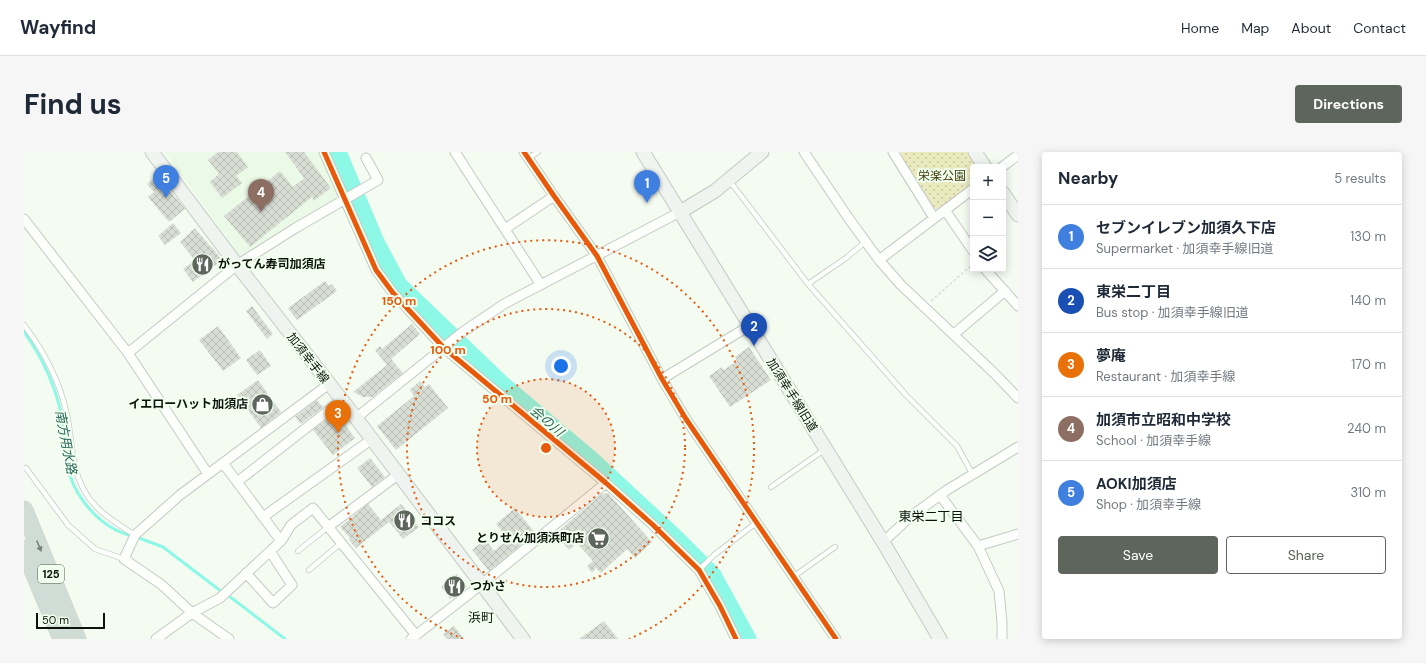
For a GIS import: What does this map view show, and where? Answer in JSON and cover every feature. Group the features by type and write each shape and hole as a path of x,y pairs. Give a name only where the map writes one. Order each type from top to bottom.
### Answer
{"highway":[{"name":"125","path":"24,510 77,639"},
{"name":"125","path":"24,549 62,639"}],"street":[{"name":"加須幸手線","path":"152,152 237,265 372,438 523,639"},
{"path":"324,152 376,270 393,293 446,346 606,483 699,570 720,606 736,639"},
{"path":"455,152 541,285"},
{"name":"加須幸手線旧道","path":"643,152 883,542 940,639"},
{"path":"356,418 464,331 504,304 680,212 715,191 762,152"},
{"path":"804,152 865,242 879,260 901,285 954,334 1018,398"},
{"path":"894,152 934,218"},
{"path":"975,152 983,164"},
{"path":"527,155 597,256 662,379 686,419 836,639"},
{"path":"1006,164 1018,155"},
{"path":"128,353 237,265 294,229 378,180 366,158"},
{"path":"879,260 970,191"},
{"path":"505,229 554,196"},
{"path":"1006,197 1018,215"},
{"path":"945,210 970,247"},
{"path":"24,219 128,353 208,474"},
{"path":"988,272 1018,306"},
{"path":"954,334 1005,291"},
{"path":"662,379 749,326"},
{"path":"228,639 192,613 162,585 124,559 135,535 180,495 329,384"},
{"path":"237,482 342,400"},
{"path":"263,517 372,438"},
{"path":"883,542 910,517 940,495 1018,447"},
{"path":"223,463 281,540"},
{"path":"328,527 399,474"},
{"path":"156,639 192,613 220,598 281,540 290,524 313,508 342,543 413,637 482,584 606,483"},
{"path":"940,495 978,546 998,591 1002,622 1002,639"},
{"path":"978,546 1018,534"},
{"path":"246,573 273,603 292,585 270,551"}],"lane":[{"path":"527,155 538,152"},
{"path":"729,180 808,284 905,394 957,446 974,475"},
{"path":"808,284 846,258 865,242"},
{"path":"24,324 38,343 49,364 58,387 67,414 79,484 92,503 109,519 135,535"},
{"path":"771,487 826,449"},
{"path":"26,468 68,526 95,549 124,559"},
{"path":"699,570 714,555 756,523"},
{"path":"298,551 328,527"},
{"path":"309,570 342,543"},
{"path":"793,577 834,547"}],"path":[{"path":"925,306 970,267"}],"shaded area":[{"path":"165,152 319,152 339,197 290,226 242,259"}],"green space":[{"name":"栄楽公園","path":"901,152 967,152 975,164 970,164 970,185 938,209 933,208 901,155"}],"building":[{"path":"218,152 237,152 248,167 236,176 242,183 222,198 210,182 219,174 208,160"},
{"path":"285,152 304,152 331,188 314,201 312,197 250,247 224,216 280,171 293,187 304,178"},
{"path":"157,175 185,209 169,222 148,197 154,192 147,184"},
{"path":"173,223 181,233 165,245 158,236"},
{"path":"195,228 222,260 193,282 183,269 195,260 180,242"},
{"path":"325,281 329,286 332,284 337,291 297,320 288,308"},
{"path":"252,306 273,334 267,339 246,311"},
{"path":"412,324 420,334 391,359 403,373 372,397 363,397 353,392 387,365 375,350 380,346 382,349"},
{"path":"218,326 241,358 223,371 199,340"},
{"path":"749,347 771,380 730,407 709,376 722,367 724,370 737,361 735,357"},
{"path":"260,350 271,366 257,375 246,360"},
{"path":"258,380 281,412 261,428 237,395"},
{"path":"420,381 425,387 429,384 448,408 396,450 377,426 414,396 410,390"},
{"path":"317,400 323,407 301,424 295,417"},
{"path":"337,414 355,438 333,455 313,430 330,417 332,419"},
{"path":"370,458 385,477 372,487 357,468"},
{"path":"608,493 652,542 635,558 627,549 601,573 596,568 592,573 587,566 593,561 577,543 569,550 555,534 602,494"},
{"path":"368,504 381,520 401,504 419,527 403,539 389,522 356,548 349,540 350,538 340,527"},
{"path":"515,508 535,533 489,571 472,550 485,539 494,551 508,539 496,524"},
{"path":"457,574 467,587 450,599 441,587"},
{"path":"604,621 618,639 579,639"},
{"path":"454,626 464,639 447,639 443,634"}],"waterway":[{"name":"会の川","path":"338,152 376,242 399,285 501,383 591,459 675,537 713,575 748,639"},
{"name":"南方用水路","path":"24,332 48,373 56,395 64,430 68,467 74,485 84,502 98,518 114,529 128,535"},
{"name":"南方用水路","path":"139,538 163,547 222,592"},
{"name":"南方用水路","path":"229,596 285,639"}],"cycle path":[{"path":"324,152 376,270 393,293 444,348 606,483 653,525 699,570 720,606 736,639"},
{"path":"524,152 597,256 662,379 686,419 836,639"}],"place":[{"name":"AOKI加須店","path":"166,198"},
{"name":"セブンイレブン加須久下店","path":"647,203"},
{"name":"加須市立昭和中学校","path":"261,212"},
{"name":"がってん寿司加須店","path":"203,264"},
{"name":"東栄二丁目","path":"754,346"},
{"name":"イエローハット加須店","path":"263,404"},
{"name":"夢庵","path":"338,433"},
{"name":"ココス","path":"404,521"},
{"name":"とりせん加須浜町店","path":"599,538"},
{"name":"つかさ","path":"455,586"}],"district":[{"name":"東栄二丁目","path":"931,516"},
{"name":"浜町","path":"481,617"}]}
